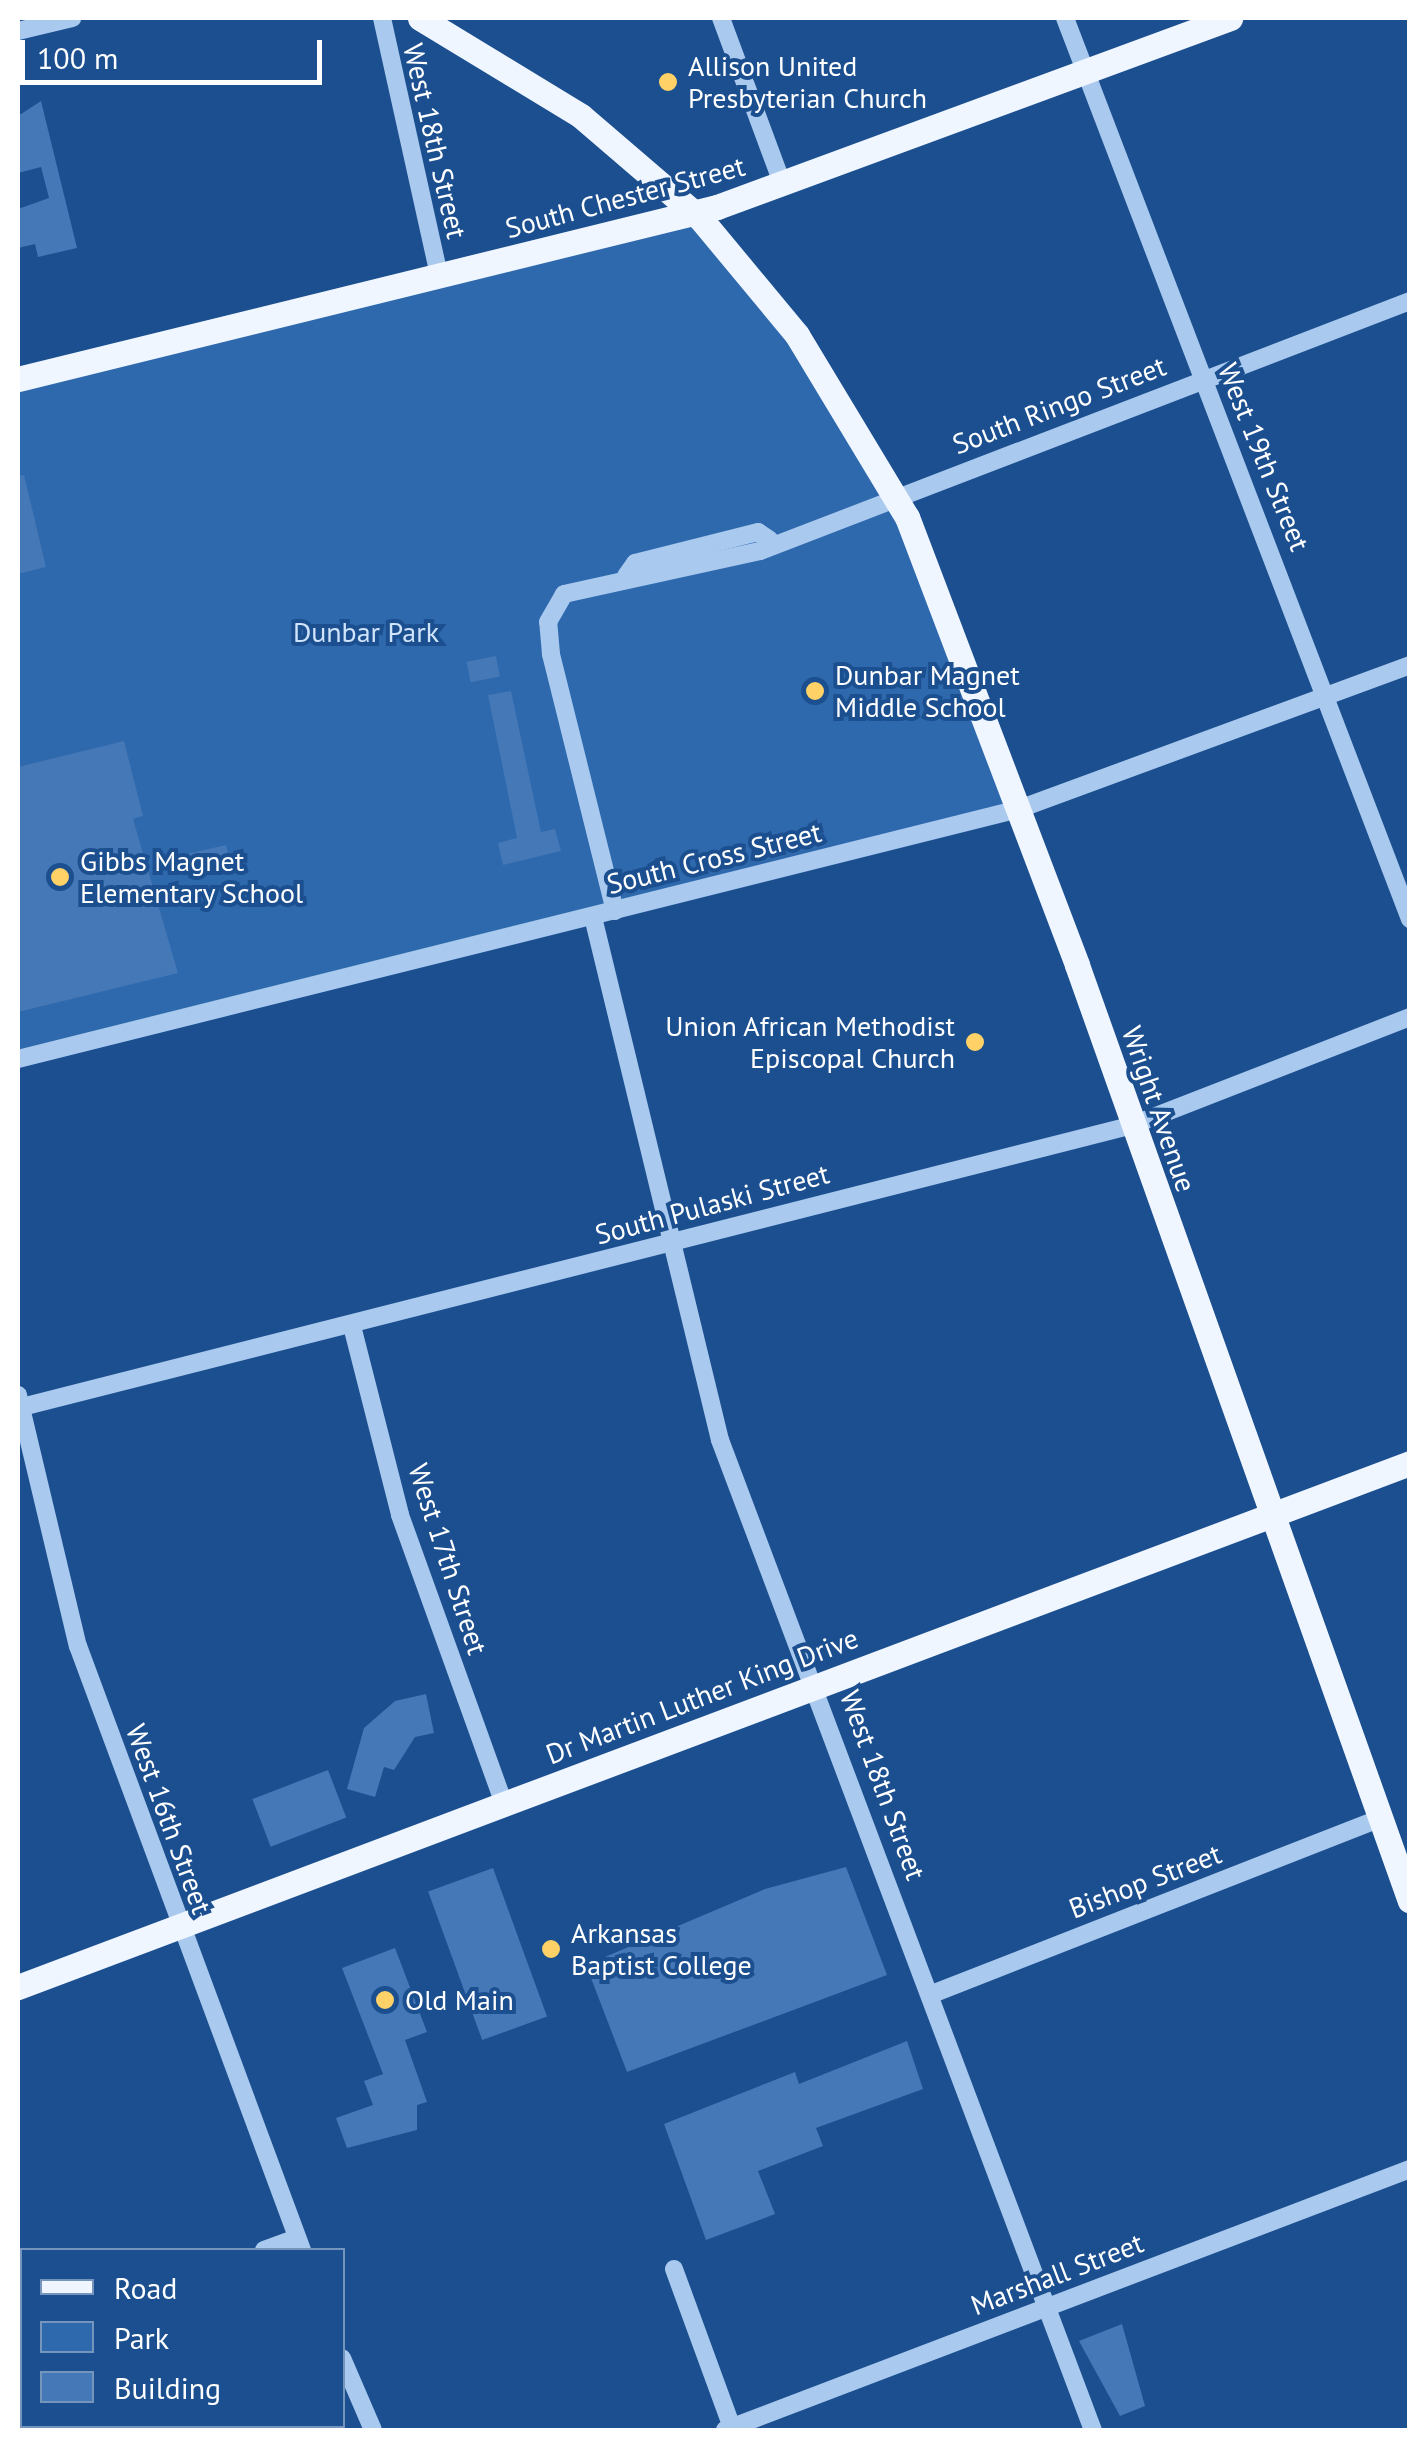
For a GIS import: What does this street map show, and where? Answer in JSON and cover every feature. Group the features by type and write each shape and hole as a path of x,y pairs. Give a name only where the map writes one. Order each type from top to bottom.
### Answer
{"main road":[{"name":"Wright Avenue","path":"420,18 580,116 693,213 810,355 898,502 1019,809 1410,1901"},
{"name":"South Chester Street","path":"18,379 693,213 782,186 1230,18"},
{"name":"Dr Martin Luther King Drive","path":"18,1988 816,1683 1271,1518 1410,1463"}],"street":[{"path":"18,31 72,18"},
{"name":"West 18th Street","path":"382,18 439,276"},
{"path":"721,18 782,186"},
{"name":"West 19th Street","path":"1065,18 1328,696 1410,919"},
{"name":"South Ringo Street","path":"615,911 548,622 564,594 626,576 657,577 760,551 770,540 898,502 1204,378 1410,301"},
{"name":"South Cross Street","path":"18,1058 1019,809 1410,665"},
{"name":"West 18th Street","path":"593,916 720,1440 816,1683 1092,2430"},
{"name":"South Pulaski Street","path":"18,1404 352,1326 1133,1124 1410,1017"},
{"name":"West 17th Street","path":"352,1326 400,1516 504,1804"},
{"name":"West 16th Street","path":"18,1404 78,1646 179,1927 300,2244"},
{"name":"Bishop Street","path":"932,1994 1378,1820"},
{"name":"Marshall Street","path":"730,2430 1410,2169"},
{"path":"674,2269 730,2430"},
{"path":"345,2365 373,2430"}],"green space":[{"name":"Dunbar Park","path":"693,213 811,355 899,502 1019,809 18,1060 18,378"}],"building":[{"path":"41,101 77,248 38,257 35,244 18,248 18,209 49,198 41,167 18,173 18,116"},
{"path":"24,475 46,567 18,574 18,476"},
{"path":"496,656 500,677 471,682 467,662"},
{"path":"511,691 541,832 555,829 561,851 503,865 498,843 517,838 488,695"},
{"path":"124,741 143,816 133,819 178,973 18,1012 18,767"},
{"path":"226,845 231,867 194,876 189,854"},
{"path":"426,1694 434,1733 415,1737 394,1770 384,1767 375,1797 347,1789 364,1728 395,1701"},
{"path":"328,1770 346,1818 271,1847 252,1799"},
{"path":"846,1867 887,1975 627,2072 586,1965 765,1889"},
{"path":"493,1868 547,2016 482,2040 428,1892"},
{"path":"395,1948 427,2032 405,2040 427,2102 417,2105 417,2130 347,2148 336,2118 373,2105 364,2081 383,2074 342,1968"},
{"path":"907,2041 923,2089 816,2128 823,2146 758,2171 775,2214 706,2240 664,2124 795,2072 799,2084"},
{"path":"1122,2324 1145,2406 1120,2416 1079,2341"}],"place":[{"name":"Allison United Presbyterian Church","path":"668,82"},
{"name":"Dunbar Magnet Middle School","path":"815,691"},
{"name":"Gibbs Magnet Elementary School","path":"60,877"},
{"name":"Union African Methodist Episcopal Church","path":"975,1042"},
{"name":"Arkansas Baptist College","path":"551,1949"},
{"name":"Old Main","path":"385,2000"}]}
